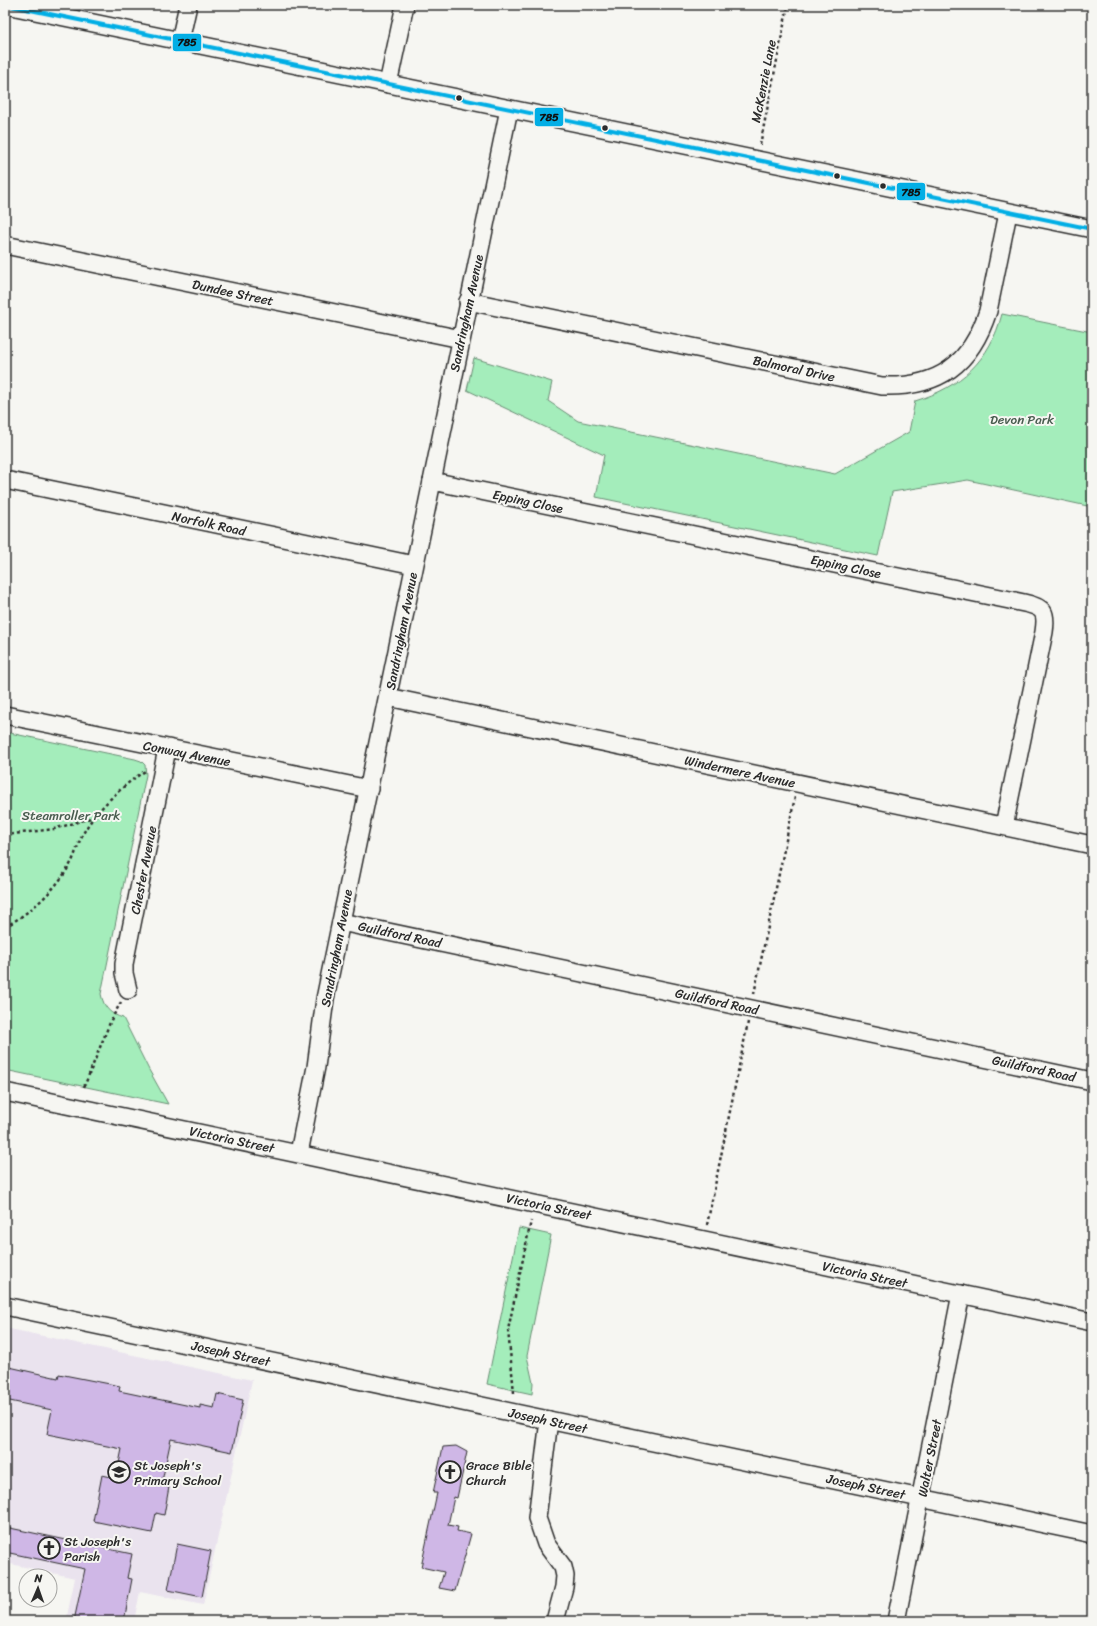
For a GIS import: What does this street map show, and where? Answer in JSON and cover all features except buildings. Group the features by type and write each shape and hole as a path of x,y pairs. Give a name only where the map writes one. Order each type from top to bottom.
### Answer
{"street":[{"path":"6,5 1008,213 1092,229"},
{"path":"180,41 188,5"},
{"path":"388,84 405,5"},
{"name":"Sandringham Avenue","path":"299,1153 316,1067 326,999 341,922 508,109"},
{"name":"Balmoral Drive","path":"468,301 882,386 909,386 934,378 945,372 965,356 974,344 988,311 1008,213"},
{"name":"Dundee Street","path":"5,245 460,339"},
{"name":"Norfolk Road","path":"5,480 414,565"},
{"name":"Epping Close","path":"432,481 1029,604 1041,608 1045,614 1044,632 1004,826"},
{"name":"Windermere Avenue","path":"388,697 1092,845"},
{"name":"Conway Avenue","path":"5,715 166,757 369,789"},
{"name":"Chester Avenue","path":"128,990 124,973 124,964 166,757"},
{"name":"Guildford Road","path":"341,922 1092,1081"},
{"name":"Victoria Street","path":"5,1092 1092,1322"},
{"name":"Walter Street","path":"896,1621 962,1294"},
{"name":"Joseph Street","path":"5,1306 1092,1534"},
{"path":"549,1420 536,1518 546,1544 563,1567 565,1576 564,1587 555,1621"}],"path":[{"name":"McKenzie Lane","path":"757,161 788,5"},
{"path":"5,927 24,916 57,883 70,864 84,832 94,817 137,776 156,765 166,757"},
{"path":"753,1001 798,783"},
{"path":"5,835 54,829 94,817"},
{"path":"84,1087 111,1020 128,990"},
{"path":"707,1225 749,1016"},
{"path":"514,1393 508,1330 531,1221"}],"shaded area":[{"name":"St Joseph's Primary School","path":"5,1328 252,1380 203,1605 140,1592 134,1621 66,1621 75,1578 58,1574 58,1568 29,1568 11,1564 5,1589"}],"green space":[{"name":"Devon Park","path":"1002,314 1092,332 1092,507 968,480 892,492 878,556 596,497 604,455 467,390 474,358 552,382 548,401 578,421 835,474 909,432 915,401 946,388 971,370 990,345"},
{"name":"Steamroller Park","path":"5,732 135,759 141,761 145,765 146,775 101,994 108,1010 114,1015 123,1018 168,1104 5,1070"},
{"path":"519,1228 551,1235 527,1356 533,1383 532,1394 487,1384"}],"transit line":[{"name":"785","path":"6,5 1092,229"}],"place":[{"name":"St Joseph's Primary School","path":"119,1472"},
{"name":"Grace Bible Church","path":"450,1472"},
{"name":"St Joseph's Parish","path":"49,1548"}]}
